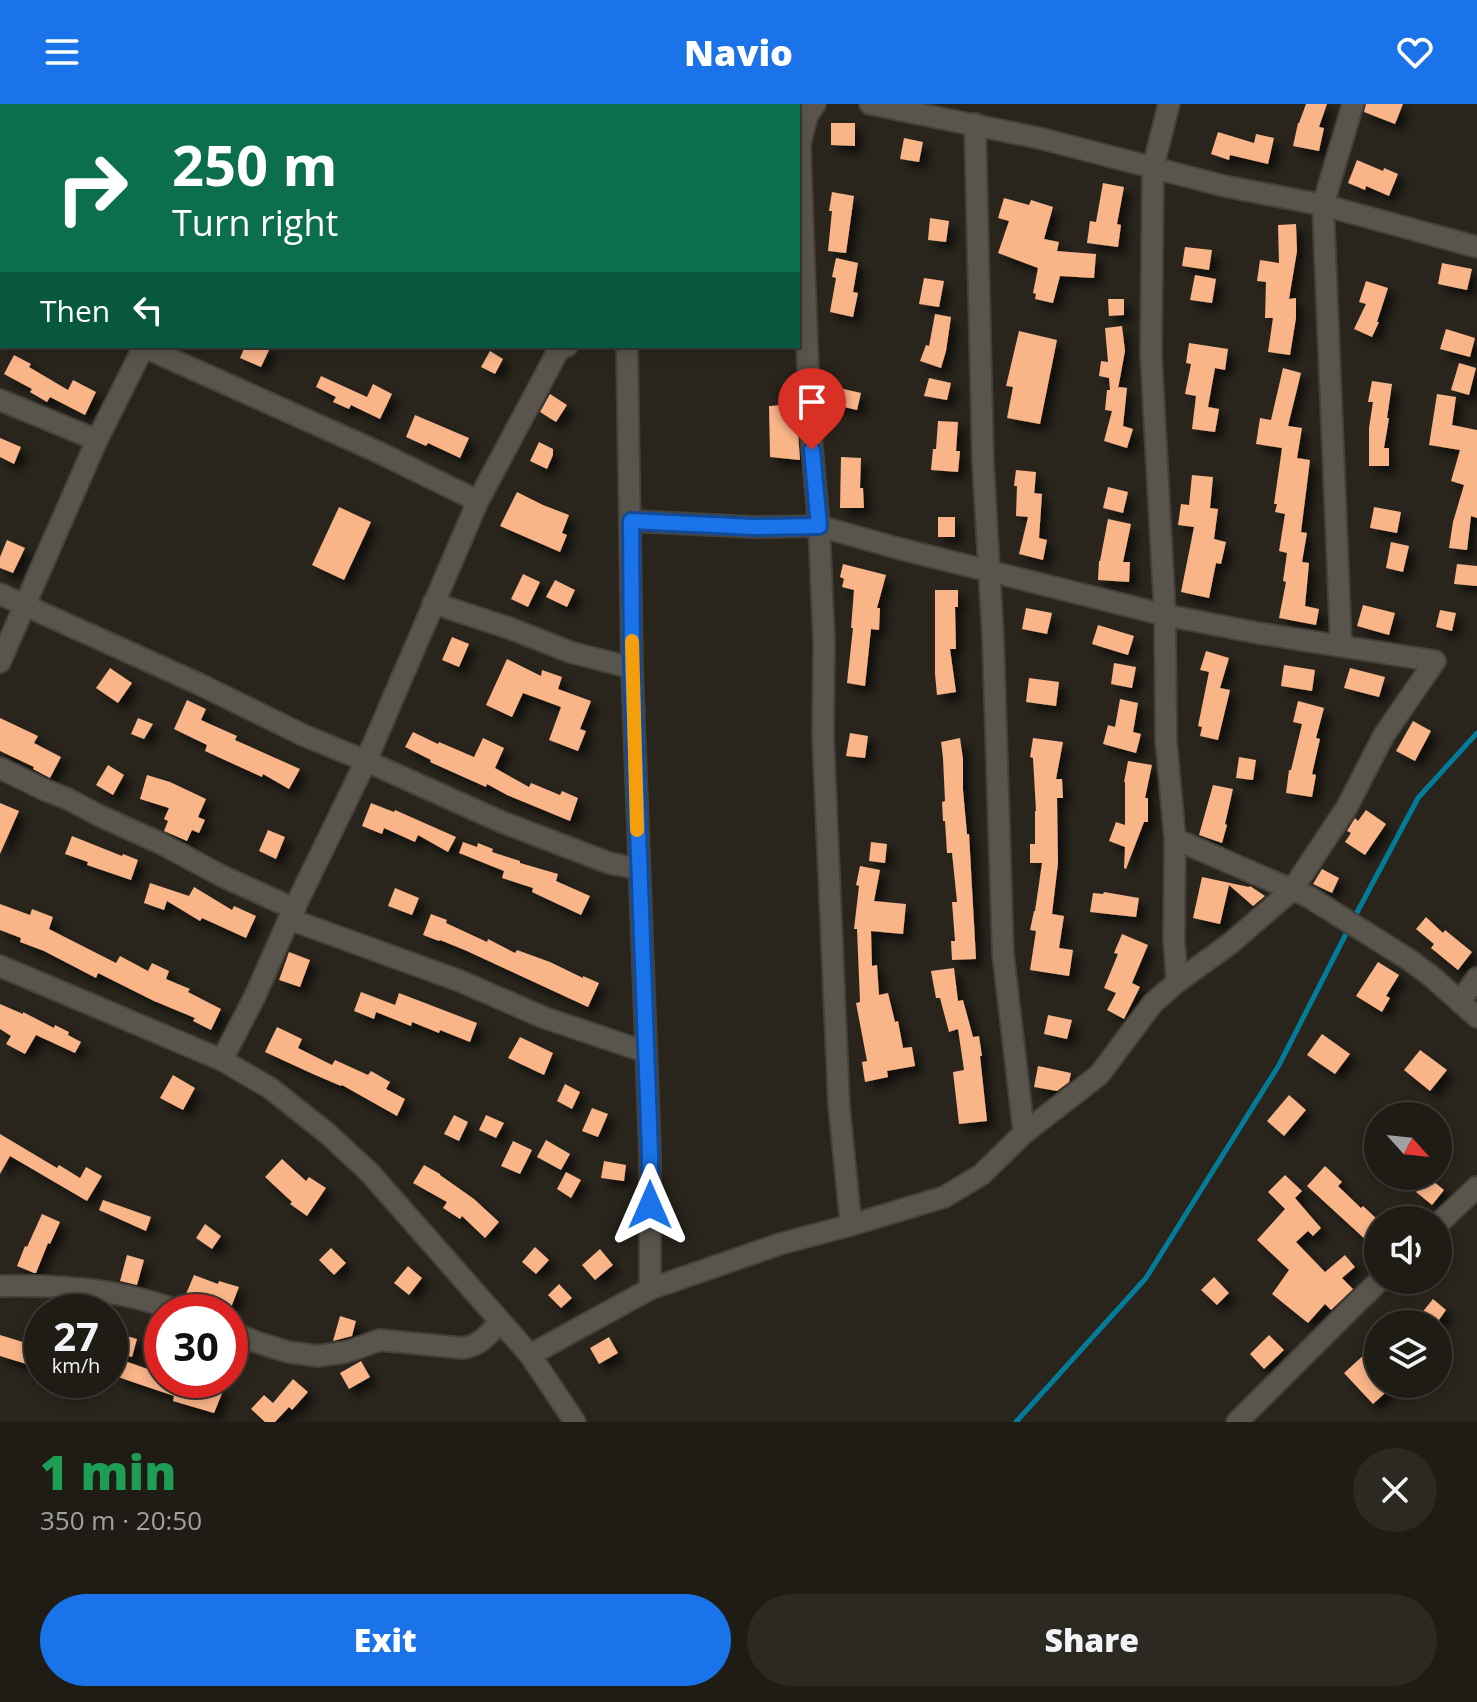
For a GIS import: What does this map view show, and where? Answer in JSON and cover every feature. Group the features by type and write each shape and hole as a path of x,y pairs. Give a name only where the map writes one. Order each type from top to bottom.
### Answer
{"street":[{"path":"815,104 807,116 800,144 810,425 819,526 824,642 823,736 839,1106 851,1225"},
{"path":"870,104 1039,138 1224,186 1323,205 1477,247"},
{"path":"1169,104 1153,167 1151,354 1165,615 1166,740 1175,839 1174,940 1177,982"},
{"path":"1341,645 1323,205 1353,104"},
{"path":"975,124 983,463 993,638 1003,954 1024,1133"},
{"path":"0,662 97,440 143,348"},
{"path":"146,348 378,452 478,501"},
{"path":"222,1060 366,761 478,501 559,348"},
{"path":"627,348 632,668 650,1153 650,1289"},
{"path":"0,400 97,440"},
{"path":"530,1355 650,1289 780,1244 944,1197 981,1175 1024,1133 1099,1075 1153,1003 1231,943 1292,890 1347,807 1384,735 1435,661 1165,615 819,526 754,527 631,521"},
{"path":"0,594 303,735 502,822 609,863 639,869"},
{"path":"433,603 570,652 632,668"},
{"path":"0,768 160,843 292,914 545,1018 646,1052"},
{"path":"1175,839 1309,897 1408,959 1477,1017"},
{"path":"0,966 222,1060 270,1088 360,1163 530,1355 575,1422"},
{"path":"1460,1002 1477,978"},
{"path":"1452,1211 1477,1187"},
{"path":"0,1286 66,1287 144,1300"},
{"path":"1237,1422 1366,1294"},
{"path":"248,1339 288,1352 318,1356 346,1352 380,1340 472,1347 500,1322"}],"building":[{"path":"1306,104 1327,104 1319,127 1324,128 1319,151 1293,146"},
{"path":"1366,104 1403,104 1395,124 1364,112"},
{"path":"831,123 855,123 855,146 831,145"},
{"path":"1218,132 1254,143 1256,134 1274,138 1268,164 1230,155 1229,160 1211,154"},
{"path":"904,138 923,142 919,162 900,159"},
{"path":"1357,160 1398,174 1389,196 1366,186 1365,190 1348,183"},
{"path":"1103,183 1124,187 1117,224 1121,225 1118,247 1087,243 1090,221 1096,222"},
{"path":"832,192 854,196 846,253 828,251"},
{"path":"1004,198 1029,205 1031,200 1053,207 1044,239 1059,242 1057,251 1096,254 1094,278 1060,276 1053,303 1035,299 1036,294 1033,293 1038,268 998,253 1009,221 998,218"},
{"path":"930,218 949,221 946,242 928,240"},
{"path":"1296,224 1297,251 1289,299 1296,298 1296,318 1290,355 1268,352 1273,318 1265,318 1266,282 1257,281 1260,260 1279,263 1278,225"},
{"path":"1185,247 1212,250 1209,270 1182,266"},
{"path":"836,258 858,263 853,292 858,293 853,317 830,312"},
{"path":"1442,263 1472,269 1467,290 1438,284"},
{"path":"1195,275 1216,279 1212,303 1190,300"},
{"path":"924,278 944,281 939,307 919,304"},
{"path":"1366,281 1388,288 1372,337 1354,329 1366,304 1359,302"},
{"path":"1108,299 1124,299 1124,315 1109,316"},
{"path":"935,314 951,317 941,368 920,361 926,345 929,346"},
{"path":"1122,326 1125,351 1118,389 1127,388 1123,426 1133,429 1127,448 1104,441 1112,411 1105,410 1107,390 1110,390 1109,378 1099,376 1101,361 1108,362 1105,328"},
{"path":"1446,329 1475,338 1470,357 1440,349"},
{"path":"1019,331 1057,340 1040,424 1007,418 1013,387 1006,386"},
{"path":"1189,343 1228,349 1225,370 1215,368 1208,407 1219,409 1215,432 1192,429 1196,396 1185,394 1191,364 1186,363"},
{"path":"244,348 270,348 261,367 240,358"},
{"path":"490,351 503,359 495,374 481,367"},
{"path":"14,355 68,390 73,380 96,392 85,415 50,397 47,402 30,392 32,389 4,374"},
{"path":"1459,363 1476,368 1469,395 1451,390"},
{"path":"1283,368 1301,373 1288,426 1302,428 1297,458 1310,460 1301,532 1307,533 1302,562 1309,563 1305,606 1319,609 1316,625 1279,618 1286,582 1283,581 1287,553 1279,551 1285,514 1275,512 1277,504 1274,504 1282,448 1256,444 1260,418 1271,420"},
{"path":"321,376 367,397 373,384 392,394 380,419 351,405 349,409 333,402 336,397 316,387"},
{"path":"929,378 951,383 947,400 924,396"},
{"path":"1372,381 1392,384 1384,448 1389,448 1389,466 1369,466 1373,402 1368,402"},
{"path":"835,387 861,393 857,410 831,404"},
{"path":"550,394 567,405 556,422 540,412"},
{"path":"1437,394 1456,397 1452,425 1477,430 1477,518 1471,516 1467,550 1449,548 1464,485 1451,481 1460,450 1429,445"},
{"path":"796,404 800,460 770,457 769,406"},
{"path":"415,415 469,438 460,458 406,437"},
{"path":"938,421 958,422 958,472 931,470"},
{"path":"0,438 21,447 14,464 0,457"},
{"path":"539,442 553,449 547,469 530,461"},
{"path":"841,457 861,458 860,488 863,488 864,508 840,508"},
{"path":"1016,470 1036,472 1034,493 1042,494 1039,538 1047,540 1043,560 1019,554 1028,517 1016,516"},
{"path":"1192,475 1213,477 1210,508 1218,509 1214,539 1226,542 1221,564 1216,563 1209,598 1181,592 1194,527 1178,525 1181,504 1189,505"},
{"path":"1108,487 1128,492 1123,513 1103,508"},
{"path":"517,492 569,515 562,533 567,535 560,552 500,526"},
{"path":"339,507 371,522 344,580 312,565"},
{"path":"1374,507 1401,512 1397,533 1370,528"},
{"path":"938,517 955,517 955,537 938,537"},
{"path":"1108,519 1131,524 1123,562 1130,562 1129,582 1098,580"},
{"path":"7,540 25,548 13,573 0,568 0,557"},
{"path":"1391,542 1409,546 1403,572 1386,568"},
{"path":"843,564 886,575 877,608 880,608 879,630 871,629 865,686 847,683 854,590 842,587 844,579 840,577"},
{"path":"1457,564 1477,566 1477,586 1454,584"},
{"path":"523,574 540,582 528,607 511,599"},
{"path":"555,580 575,590 567,607 546,597"},
{"path":"935,590 958,590 958,607 955,607 956,649 950,649 956,692 937,695 935,674"},
{"path":"1363,605 1395,613 1389,635 1357,626"},
{"path":"1026,608 1052,613 1047,634 1022,629"},
{"path":"1440,610 1456,613 1452,631 1436,627"},
{"path":"1098,625 1134,636 1128,655 1092,644"},
{"path":"452,637 469,644 459,667 442,660"},
{"path":"1206,651 1229,658 1220,688 1230,690 1218,740 1200,736 1202,727 1198,726 1209,672 1200,670"},
{"path":"507,659 541,676 542,670 562,677 558,689 591,701 580,729 586,731 578,751 549,740 561,707 523,693 512,717 486,705"},
{"path":"1114,663 1136,667 1132,688 1111,684"},
{"path":"1284,665 1315,670 1312,691 1281,686"},
{"path":"110,668 132,683 118,703 96,688"},
{"path":"1350,668 1385,677 1379,697 1344,688"},
{"path":"1029,678 1059,682 1056,706 1026,702"},
{"path":"1120,699 1138,703 1133,732 1141,734 1136,753 1103,744 1108,725 1115,727"},
{"path":"187,700 206,709 201,720 237,736 235,740 300,769 289,789 263,774 262,777 205,751 207,745 174,729"},
{"path":"1298,701 1324,708 1316,738 1320,739 1312,774 1316,775 1312,797 1286,793 1302,724 1293,722"},
{"path":"0,718 38,736 34,743 61,757 50,778 0,751"},
{"path":"138,718 153,724 144,739 131,734"},
{"path":"1413,721 1431,731 1415,761 1396,751"},
{"path":"413,732 474,757 483,738 504,748 495,768 529,787 531,783 560,795 562,791 578,798 570,821 430,762 405,747"},
{"path":"850,733 868,736 865,758 846,756"},
{"path":"960,738 976,959 952,960 951,941 955,941 952,902 957,902 952,853 947,853 943,821 942,802 945,801 941,742"},
{"path":"1033,738 1063,742 1056,779 1062,779 1063,798 1057,798 1058,863 1052,914 1064,916 1059,948 1073,950 1069,976 1030,970 1036,931 1030,930 1042,863 1030,863 1030,844 1035,844 1036,811 1033,758 1030,757"},
{"path":"1239,757 1256,760 1253,780 1236,778"},
{"path":"1128,761 1152,765 1145,798 1148,798 1148,822 1144,822 1126,869 1125,847 1109,841 1116,822 1125,825 1124,782"},
{"path":"108,765 124,775 113,795 96,785"},
{"path":"147,775 206,799 198,817 205,820 199,833 192,830 187,841 164,831 168,821 164,819 169,808 140,799"},
{"path":"1213,785 1233,789 1222,843 1199,835"},
{"path":"0,803 19,811 0,854"},
{"path":"371,803 395,810 456,837 448,852 418,835 415,842 384,828 382,834 362,826"},
{"path":"1366,810 1386,824 1365,855 1345,842 1355,818 1358,821"},
{"path":"268,830 285,837 276,859 259,851"},
{"path":"72,836 138,860 131,880 65,854"},
{"path":"463,842 477,847 478,843 520,863 558,874 556,881 590,896 581,915 532,892 533,888 502,878 504,871 459,853"},
{"path":"871,842 887,844 885,863 869,861"},
{"path":"860,866 880,870 874,901 906,904 903,934 871,931 872,966 877,965 879,995 888,993 903,1048 912,1047 915,1066 887,1071 888,1077 865,1082 862,1062 867,1061 856,1003 860,1002 857,929 854,929"},
{"path":"1322,869 1339,878 1332,893 1313,884"},
{"path":"1202,877 1250,886 1265,896 1253,906 1229,885 1220,924 1193,918"},
{"path":"150,883 189,896 194,887 232,910 234,906 256,916 246,938 202,918 200,921 167,901 164,910 144,903"},
{"path":"395,888 419,898 412,915 388,906"},
{"path":"1093,893 1139,898 1136,917 1090,912"},
{"path":"0,904 30,915 32,909 53,917 49,929 116,963 120,956 148,971 152,963 169,971 166,979 190,989 188,992 221,1009 211,1030 193,1021 195,1018 98,973 96,978 20,942 21,938 0,930"},
{"path":"431,914 487,942 488,939 515,953 517,950 599,983 588,1007 467,951 423,935"},
{"path":"1426,917 1443,933 1445,930 1472,952 1458,970 1431,948 1434,944 1416,929"},
{"path":"1122,934 1148,945 1132,983 1140,987 1124,1019 1107,1010 1116,993 1104,988 1118,954 1114,953"},
{"path":"289,952 310,960 300,987 279,980"},
{"path":"1378,962 1399,975 1386,996 1390,998 1382,1012 1356,996"},
{"path":"954,968 958,1001 963,1000 973,1037 979,1036 987,1121 959,1124 953,1072 964,1070 958,1029 949,1032 940,998 936,998 931,971"},
{"path":"361,992 395,1005 399,993 477,1023 470,1042 412,1022 411,1026 376,1012 374,1019 354,1011"},
{"path":"0,1004 69,1032 68,1035 81,1042 75,1053 36,1035 25,1054 6,1044 11,1036 0,1029"},
{"path":"1048,1015 1072,1020 1067,1039 1044,1034"},
{"path":"277,1027 302,1039 298,1048 332,1065 335,1060 368,1075 371,1071 390,1082 386,1089 405,1099 397,1116 342,1085 265,1052"},
{"path":"1322,1034 1350,1054 1335,1074 1307,1055"},
{"path":"520,1037 553,1053 544,1075 508,1058"},
{"path":"1420,1050 1447,1070 1430,1091 1404,1070"},
{"path":"1038,1066 1071,1073 1069,1082 1057,1091 1034,1087"},
{"path":"173,1075 195,1088 183,1110 160,1098"},
{"path":"565,1084 580,1092 572,1109 557,1101"},
{"path":"1289,1095 1306,1110 1284,1136 1267,1121"},
{"path":"592,1108 608,1114 598,1137 582,1131"},
{"path":"454,1115 468,1122 459,1141 444,1134"},
{"path":"486,1115 504,1123 496,1138 479,1130"},
{"path":"0,1134 80,1178 86,1167 102,1176 87,1201 10,1156 0,1174"},
{"path":"546,1140 570,1154 561,1170 537,1157"},
{"path":"513,1141 532,1150 520,1174 501,1166"},
{"path":"282,1159 306,1181 309,1177 326,1188 307,1216 290,1204 292,1202 265,1177"},
{"path":"604,1161 626,1165 624,1181 601,1178"},
{"path":"424,1165 474,1199 499,1222 485,1238 462,1216 460,1219 443,1208 447,1202 413,1183"},
{"path":"1325,1166 1342,1182 1338,1186 1361,1208 1364,1207 1364,1238 1307,1186"},
{"path":"566,1172 581,1180 571,1198 557,1189"},
{"path":"1285,1175 1302,1191 1295,1198 1321,1228 1313,1236 1308,1231 1296,1242 1325,1272 1345,1255 1355,1267 1342,1278 1353,1289 1331,1310 1325,1304 1308,1323 1272,1294 1289,1270 1257,1240 1285,1209 1268,1192"},
{"path":"1418,1190 1444,1190 1432,1205 1416,1192"},
{"path":"103,1200 151,1217 146,1231 99,1210"},
{"path":"42,1214 60,1222 34,1273 17,1266"},
{"path":"205,1224 221,1236 212,1249 196,1238"},
{"path":"535,1247 549,1260 536,1274 522,1262"},
{"path":"331,1248 346,1263 334,1275 319,1260"},
{"path":"600,1249 613,1265 595,1280 582,1265"},
{"path":"127,1255 144,1260 137,1285 120,1281"},
{"path":"408,1266 422,1278 409,1295 394,1283"},
{"path":"194,1275 218,1284 219,1281 239,1287 236,1294 186,1294"},
{"path":"1214,1277 1229,1293 1217,1305 1201,1290"},
{"path":"559,1284 572,1298 561,1308 548,1295"},
{"path":"1433,1299 1446,1310 1424,1310"},
{"path":"340,1316 356,1321 352,1336 333,1341"},
{"path":"0,1335 24,1342 24,1363 0,1356"},
{"path":"1269,1335 1284,1350 1264,1369 1250,1354"},
{"path":"128,1336 137,1339 132,1357 128,1356"},
{"path":"609,1337 618,1353 599,1364 590,1348"},
{"path":"1364,1355 1364,1394 1344,1373"},
{"path":"361,1361 370,1377 349,1389 340,1373"},
{"path":"128,1362 144,1368 144,1386 128,1380"},
{"path":"293,1379 308,1392 292,1410 289,1407 275,1422 265,1422 251,1409 264,1395 273,1403"},
{"path":"174,1398 220,1398 214,1413 173,1401"}],"waterway":[{"path":"1354,918 1418,798 1477,733"},
{"path":"1016,1422 1146,1278 1279,1065 1350,926"}],"slow traffic":[{"path":"632,641 637,830"}],"route":[{"path":"650,1205 632,668 631,521 754,527 819,526 812,450"}]}
